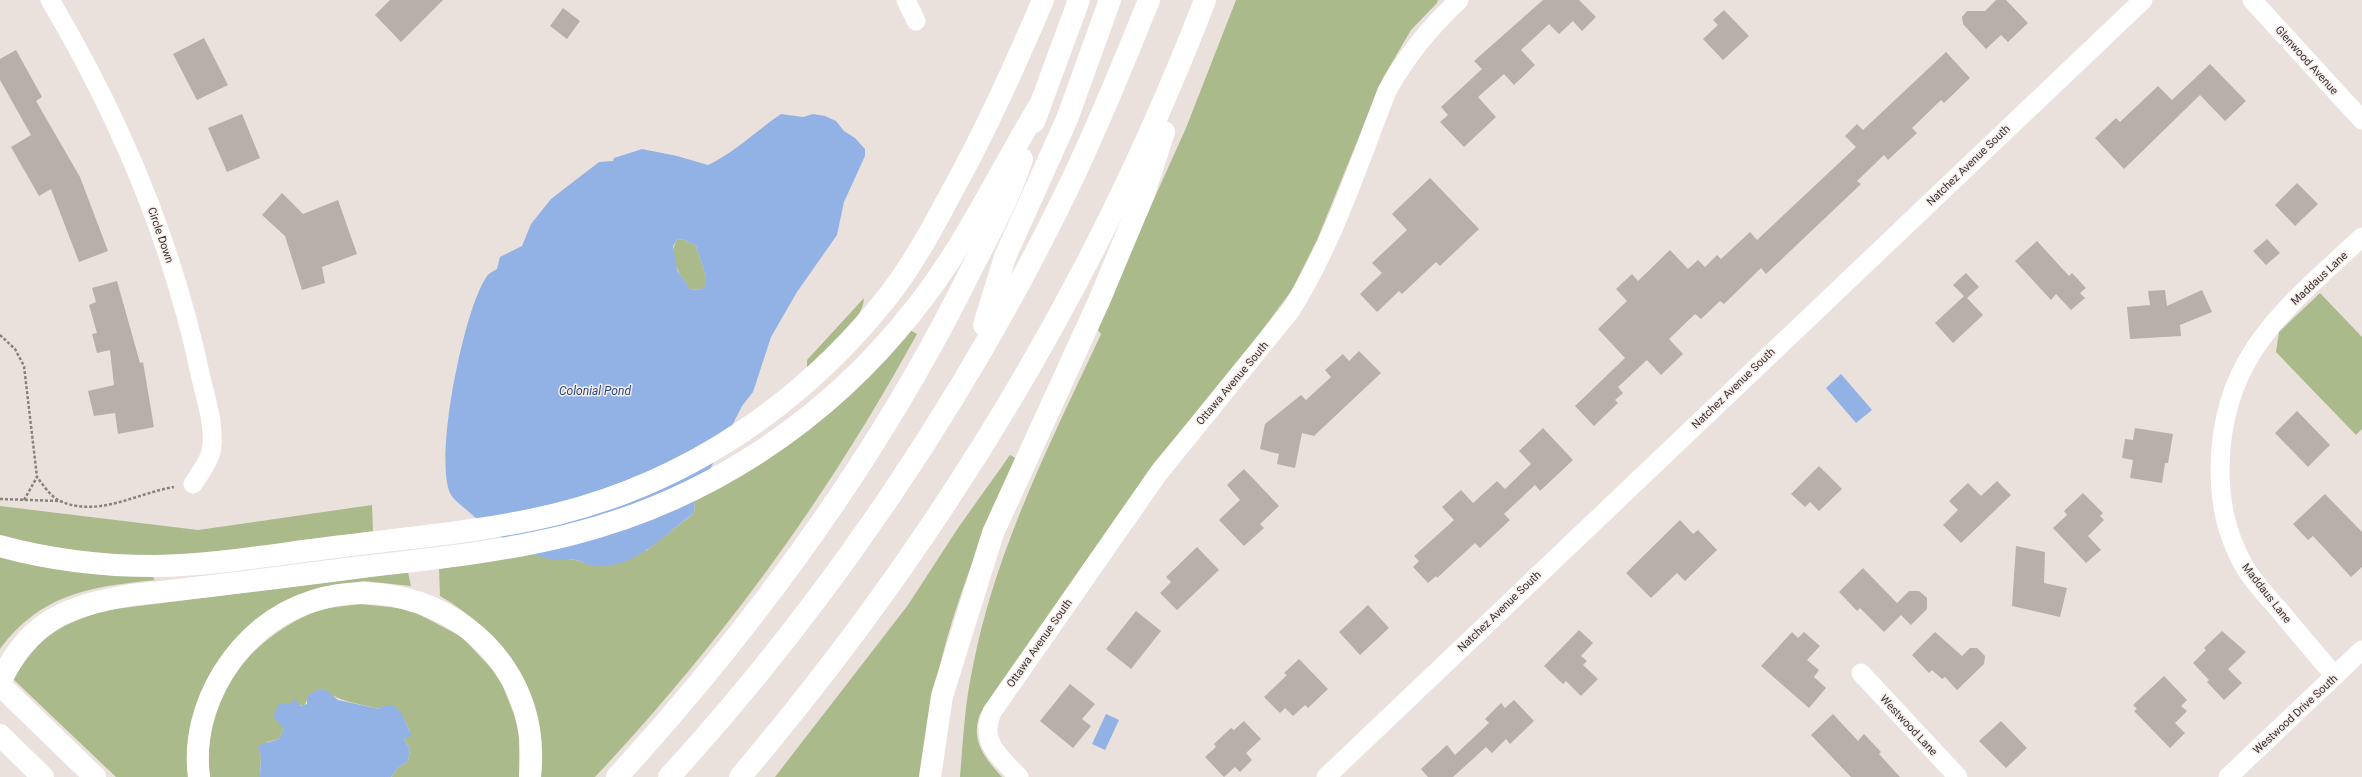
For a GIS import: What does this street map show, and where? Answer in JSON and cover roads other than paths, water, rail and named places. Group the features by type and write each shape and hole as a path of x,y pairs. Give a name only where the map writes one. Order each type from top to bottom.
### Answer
{"highway":[{"path":"0,546 76,561 156,566 354,544 494,526 558,513 617,495 683,467 753,426 814,376 846,345 891,293 919,250 971,157 1043,0"},
{"path":"617,777 660,729 749,623 793,565 850,483 895,411 940,331 979,254 1018,169 1038,108 1079,0"},
{"path":"973,361 1005,257 1067,119 1110,0"},
{"path":"669,777 750,684 833,576 910,465 1008,301 1069,185 1150,0"},
{"path":"930,777 942,696 963,623 996,526 1099,301 1143,196 1206,0"},
{"path":"740,777 821,678 874,608 949,500 1017,389 1105,228 1147,141 1206,0"},
{"path":"95,777 0,684 11,662 26,641 44,625 62,613 97,601 477,553 541,542 572,535 645,510 699,486 746,461 794,429 833,397 886,344 940,277 975,220 1006,162 1038,108"},
{"path":"199,777 199,740 207,707 214,688 242,648 273,621 307,603 345,593 380,592 418,601 453,618 471,632 497,659 514,686 522,705 530,747 530,777"},
{"path":"944,777 963,623"},
{"path":"0,735 42,777"}],"street":[{"name":"Circle Down","path":"50,0 89,67 112,111 148,196 176,281 198,361 212,436 211,453 193,484"},
{"path":"906,0 916,21"},
{"name":"Ottawa Avenue South","path":"1019,777 994,751 989,740 987,724 992,712 1158,474 1291,310 1306,286 1330,236 1387,91 1418,42 1458,0"},
{"name":"Natchez Avenue South","path":"1326,777 2143,0"},
{"name":"Glenwood Avenue","path":"2252,0 2362,120"},
{"name":"Maddaus Lane","path":"2335,676 2263,592 2244,566 2233,545 2225,521 2221,500 2220,448 2230,397 2239,375 2257,342 2283,311 2362,237"},
{"name":"Westwood Drive South","path":"2228,777 2362,650"},
{"name":"Westwood Lane","path":"1861,673 1958,777"}],"water":[{"name":"Colonial Pond","path":"781,114 803,117 813,114 825,116 836,121 844,131 855,138 865,149 865,156 844,202 837,235 797,292 771,337 753,392 742,406 695,499 694,513 650,548 631,559 606,566 593,566 576,560 555,560 543,557 519,548 498,535 478,520 454,498 450,493 446,475 446,448 449,417 461,349 469,318 478,293 487,276 497,269 500,257 522,246 531,224 551,199 599,162 613,161 614,158 642,149 677,156 708,165 736,148","holes":["683,239 696,246 706,277 706,286 700,290 690,289 677,270 673,246 677,240"]},
{"path":"1841,374 1872,410 1856,423 1826,388"},
{"path":"317,690 326,690 338,700 380,709 383,705 393,705 402,714 412,736 404,738 410,750 408,761 398,768 391,777 260,777 261,757 258,747 262,744 279,739 284,729 273,716 279,704 291,704 295,698 300,706 307,704 307,696"},
{"path":"1106,714 1119,720 1105,750 1092,744"}]}
